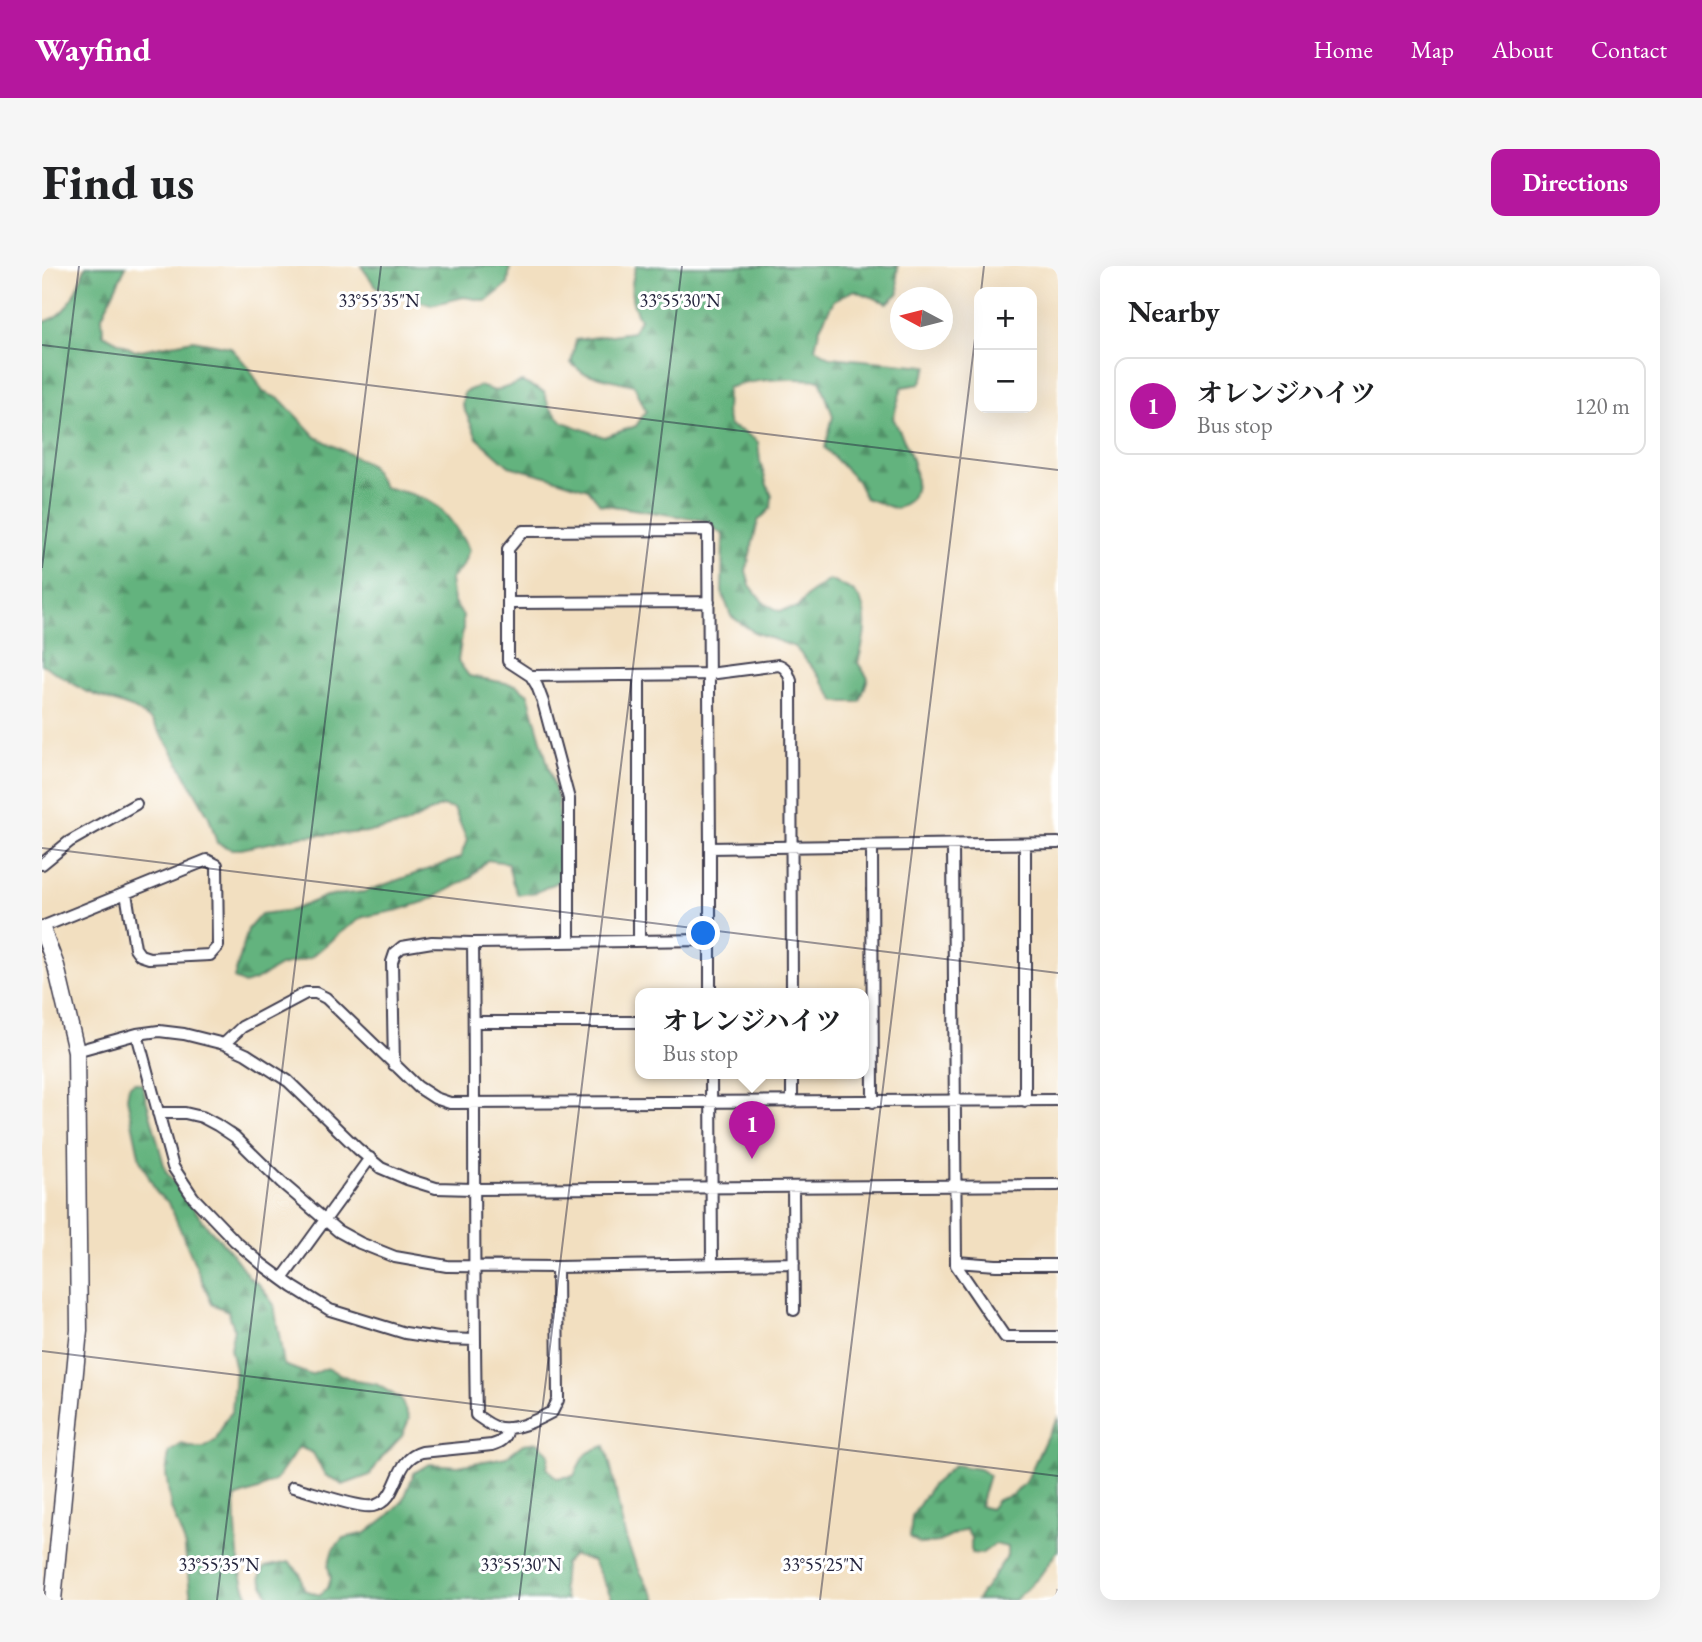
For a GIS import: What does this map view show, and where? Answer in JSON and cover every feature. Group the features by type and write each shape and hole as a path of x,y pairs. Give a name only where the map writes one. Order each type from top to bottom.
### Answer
{"street":[{"path":"569,942 569,799 537,686 531,676 508,661 508,549 523,531 708,530 710,988"},
{"path":"508,603 709,602"},
{"path":"531,676 709,674 779,665 784,667 791,681 792,988"},
{"path":"639,674 639,940"},
{"path":"42,864 69,842 136,804"},
{"path":"710,848 1058,843"},
{"path":"1025,844 1025,1101"},
{"path":"954,845 956,1265 1004,1338 1058,1337"},
{"path":"872,846 873,1101"},
{"path":"53,1600 79,1330 76,1051 56,966 42,928 126,893 207,860 217,865 218,946 210,955 149,958 140,955 135,948 126,893"},
{"path":"394,1066 392,962 395,953 402,947 432,942 709,940"},
{"path":"473,943 476,1415 496,1427 509,1428 534,1421 552,1412 558,1400 557,1267"},
{"path":"224,1044 242,1027 306,993 316,993 326,998 418,1087 435,1098 450,1103 1058,1100"},
{"path":"474,1022 635,1022"},
{"path":"76,1051 137,1034 159,1031 224,1044 246,1054 288,1081 381,1168 436,1188 1058,1185"},
{"path":"137,1034 177,1176 235,1241 282,1279 330,1310 405,1334 475,1340"},
{"path":"711,1079 712,1264"},
{"path":"792,1079 792,1102"},
{"path":"158,1113 185,1113 202,1117 235,1136 282,1183 338,1231 395,1257 447,1266 794,1263"},
{"path":"282,1279 370,1158"},
{"path":"793,1187 794,1310"},
{"path":"956,1262 1058,1265"},
{"path":"293,1487 364,1506 376,1506 393,1490 406,1460 413,1454 492,1445 507,1436 509,1428"}],"green space":[{"path":"86,266 126,266 102,316 103,334 135,351 193,340 230,347 250,369 263,392 280,399 316,437 371,465 383,487 423,499 435,505 450,520 469,550 463,565 450,580 453,601 463,616 458,661 469,676 516,685 528,694 558,800 561,880 537,892 518,895 508,863 487,860 470,878 427,901 363,917 310,958 280,966 244,984 234,978 248,929 261,914 293,910 326,896 364,892 460,858 467,840 454,809 441,806 405,825 369,832 302,836 231,849 217,843 209,817 152,721 134,709 85,691 42,664 42,323 66,308"},
{"path":"361,266 510,266 508,284 487,301 464,297 431,305 377,288"},
{"path":"636,266 898,266 898,287 890,287 890,300 887,303 854,290 834,300 820,327 815,348 830,357 928,366 920,384 902,387 893,418 915,469 915,490 908,502 896,509 865,498 857,481 825,448 833,416 820,380 773,379 727,388 726,412 729,426 758,442 760,461 772,496 771,508 758,521 746,571 750,585 763,602 779,611 797,608 809,594 829,580 855,593 865,618 858,663 868,678 860,702 836,702 820,677 795,647 754,632 731,616 722,592 723,535 703,520 600,504 588,489 509,466 477,438 462,404 464,392 479,386 495,391 522,382 544,392 549,407 563,422 604,437 636,426 646,411 634,385 583,373 571,363 576,340 633,332 640,319 634,306 633,280"},
{"path":"134,1082 142,1084 166,1172 207,1226 250,1278 259,1284 274,1305 284,1365 311,1375 327,1368 355,1381 376,1384 401,1399 409,1419 402,1436 382,1457 370,1475 343,1485 325,1475 313,1453 299,1447 276,1480 235,1498 242,1579 251,1600 191,1600 184,1541 171,1508 166,1474 169,1452 182,1444 204,1448 216,1440 232,1412 235,1369 230,1348 234,1328 228,1311 212,1304 169,1203 157,1193 140,1160 127,1098 129,1086"},
{"path":"1058,1418 1058,1550 1039,1577 1015,1600 977,1600 1007,1556 1007,1547 995,1544 981,1554 971,1553 971,1538 966,1529 939,1542 920,1544 910,1537 912,1516 932,1485 955,1465 979,1469 989,1475 980,1506 990,1509 997,1500 1012,1495 1026,1482"},
{"path":"538,1442 549,1454 547,1468 556,1478 574,1476 585,1456 605,1446 630,1549 657,1600 613,1600 593,1561 573,1555 564,1564 562,1588 566,1600 270,1600 260,1577 265,1567 289,1562 300,1573 304,1590 319,1595 328,1588 331,1578 328,1566 333,1549 344,1538 366,1533 388,1516 403,1501 414,1473 429,1464 458,1466 506,1457 523,1444"}],"railway":[{"path":"1055,1600 1058,1591"}],"place":[{"name":"オレンジハイツ","path":"752,1159"}]}
